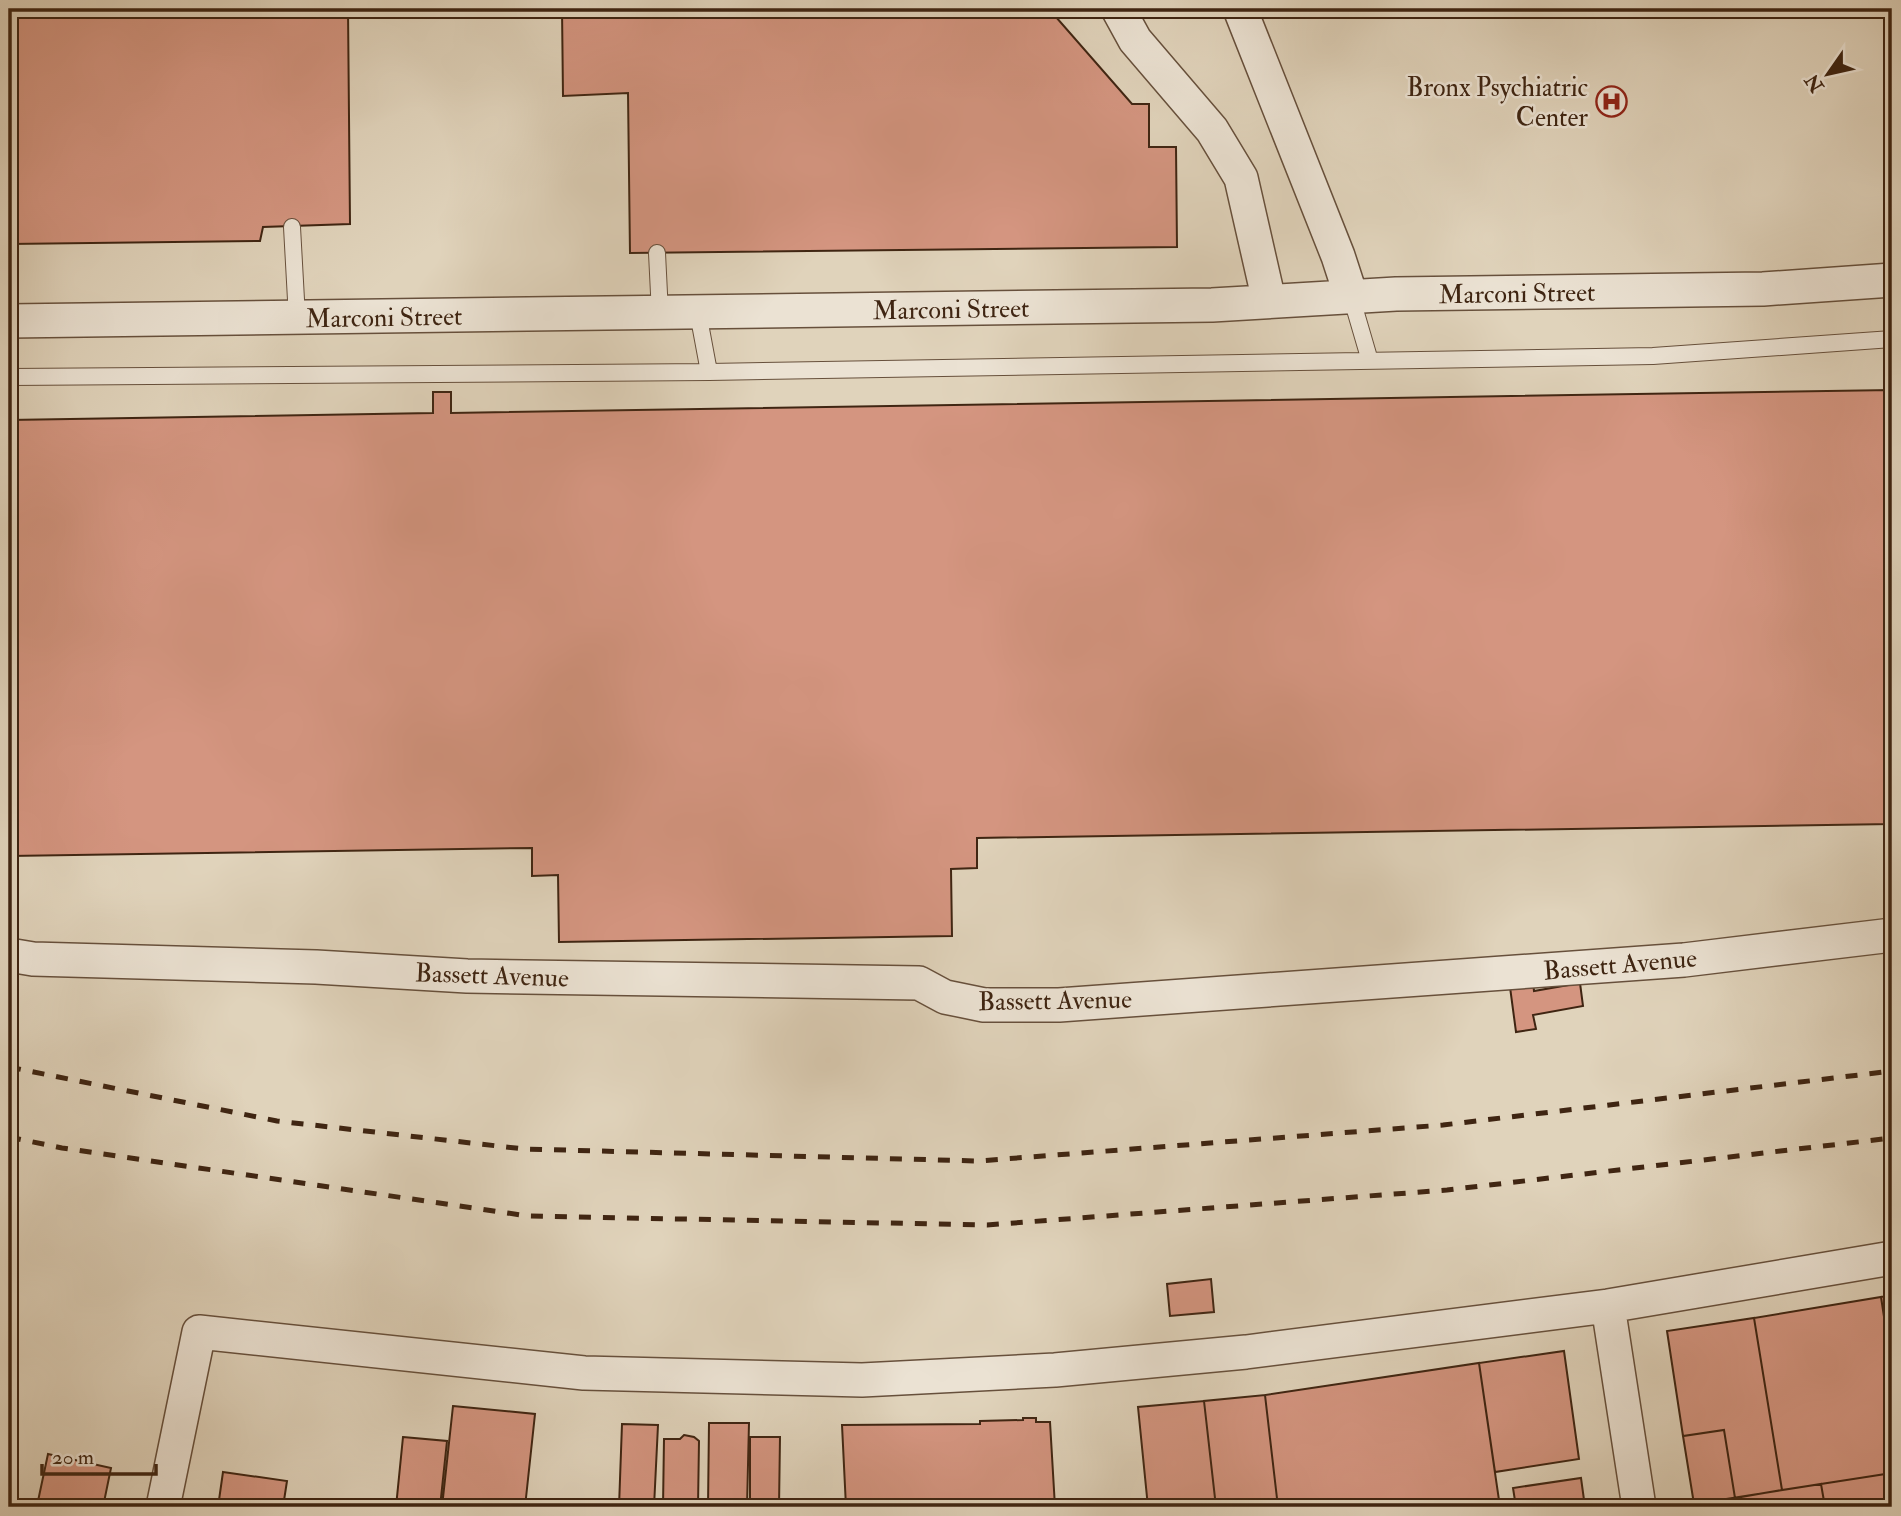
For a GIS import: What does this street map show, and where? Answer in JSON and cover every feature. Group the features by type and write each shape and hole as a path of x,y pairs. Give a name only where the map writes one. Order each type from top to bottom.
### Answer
{"street":[{"path":"1118,9 1135,40 1213,130 1241,178 1269,301"},
{"path":"1240,9 1338,256 1351,296"},
{"name":"Marconi Street","path":"9,321 1212,305 1351,296 1763,289 1892,280"},
{"name":"Bassett Avenue","path":"9,955 33,959 316,967 467,975 919,983 945,997 984,1005 1047,1005 1684,960 1892,935"},
{"path":"163,1507 199,1332 584,1373 862,1380 1055,1370 1246,1352 1608,1306 1892,1258"},
{"path":"1608,1306 1639,1507"}],"lane":[{"path":"292,227 296,318"},
{"path":"657,253 660,314"},
{"path":"1351,296 1370,361"},
{"path":"698,313 709,372"},
{"path":"9,377 709,372 1653,356 1892,338"}],"building":[{"path":"9,9 348,9 350,224 263,227 260,241 9,244"},
{"path":"562,9 1049,9 1132,104 1149,104 1149,147 1176,147 1177,247 630,253 628,93 563,96"},
{"path":"1892,390 1892,824 977,838 977,868 951,869 952,936 559,942 558,875 532,876 532,848 9,856 9,420 433,413 433,392 451,392 451,413"},
{"path":"1533,983 1534,991 1580,983 1583,1006 1533,1015 1536,1029 1516,1032 1510,987"},
{"path":"1211,1279 1214,1312 1170,1316 1167,1284"},
{"path":"1892,1295 1892,1369 1881,1297"},
{"path":"1881,1297 1892,1369 1892,1473 1782,1490 1754,1318"},
{"path":"1754,1318 1782,1490 1735,1498 1724,1430 1683,1436 1667,1331"},
{"path":"1564,1351 1579,1459 1495,1472 1479,1363"},
{"path":"1479,1363 1500,1507 1278,1507 1265,1395"},
{"path":"1265,1395 1278,1507 1216,1507 1204,1401"},
{"path":"1204,1401 1216,1507 1148,1507 1138,1407"},
{"path":"453,1406 535,1414 525,1507 442,1507"},
{"path":"1023,1418 1050,1422 1055,1507 846,1507 842,1425 980,1424 980,1421"},
{"path":"709,1423 749,1423 747,1507 708,1507"},
{"path":"622,1424 658,1425 654,1507 619,1507"},
{"path":"1724,1430 1735,1498 1694,1504 1683,1436"},
{"path":"684,1435 699,1441 698,1507 663,1507 664,1439 680,1439"},
{"path":"403,1437 447,1441 440,1507 396,1507"},
{"path":"750,1437 780,1437 779,1507 750,1507"},
{"path":"48,1454 111,1468 103,1507 67,1507 38,1501"},
{"path":"223,1472 287,1481 283,1507 218,1507"},
{"path":"1892,1473 1892,1507 1825,1507 1821,1484"},
{"path":"1581,1478 1585,1507 1516,1507 1513,1488"},
{"path":"1821,1484 1825,1507 1695,1507 1694,1504"}],"railway":[{"path":"9,1067 277,1121 524,1149 978,1161 1443,1125 1892,1071"},
{"path":"9,1137 62,1148 528,1216 987,1225 1447,1190 1892,1138"}],"place":[{"name":"Bronx Psychiatric Center","path":"1611,102"}]}
